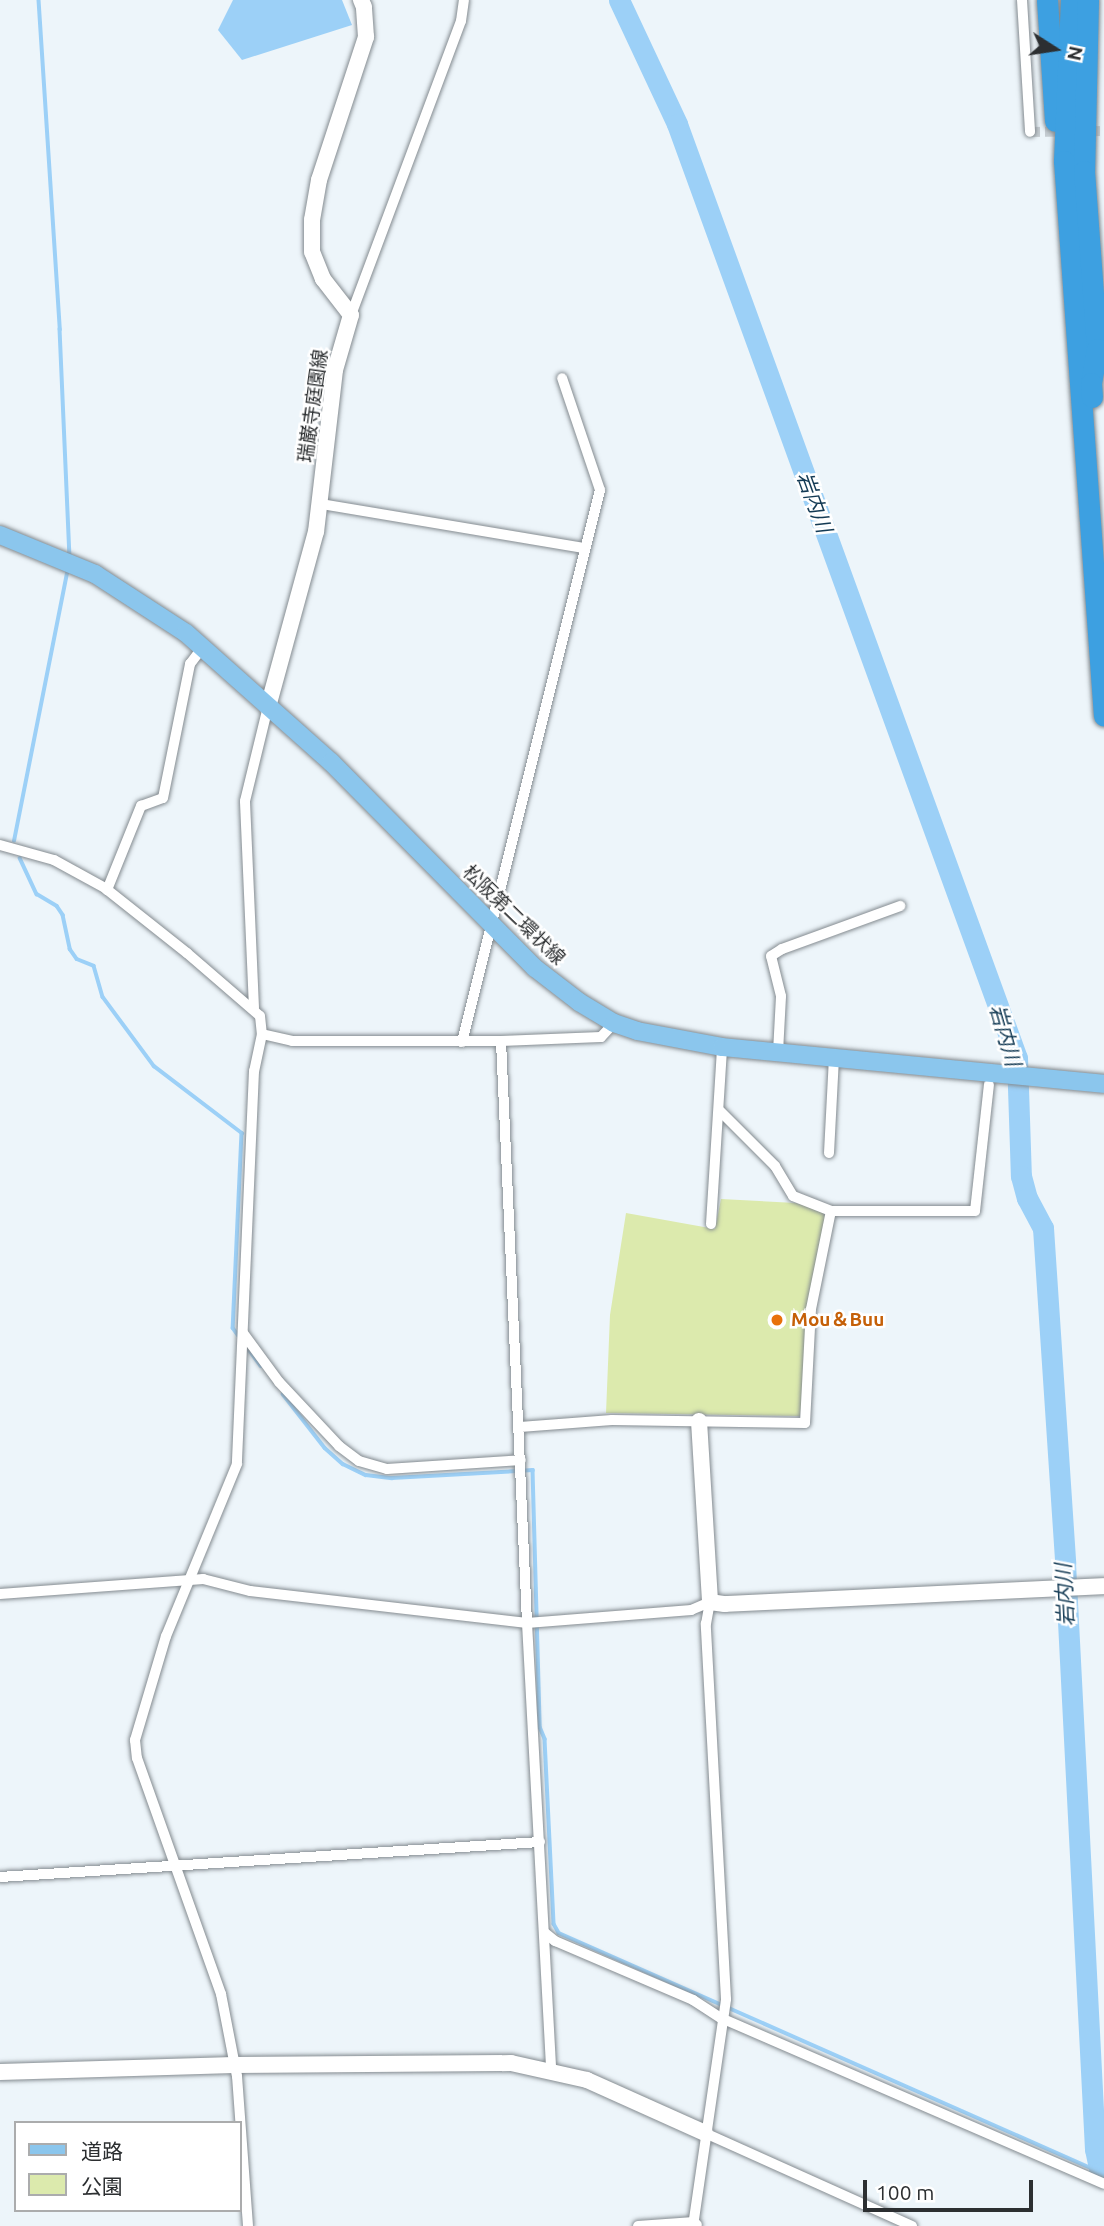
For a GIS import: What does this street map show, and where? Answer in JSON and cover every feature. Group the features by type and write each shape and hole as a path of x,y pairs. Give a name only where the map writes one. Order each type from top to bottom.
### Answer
{"highway":[{"path":"1047,0 1052,109 1064,161"},
{"path":"1071,0 1064,161 1104,716"},
{"path":"1088,0 1084,171 1097,349 1091,383 1104,545"},
{"path":"1087,38 1097,0"}],"main road":[{"name":"松阪第二環状線","path":"0,535 79,566 136,598 203,647 331,762 552,982 614,1023 636,1031 722,1047 1028,1079 1104,1084"}],"street":[{"path":"351,315 323,279 312,252 312,220 319,180 366,37 361,0"},
{"path":"351,315 461,21 464,0"},
{"path":"1022,0 1030,132"},
{"name":"瑞巌寺庭園線","path":"268,707 309,564 321,504 335,370 351,315"},
{"path":"462,1042 583,548 600,490 562,378"},
{"path":"321,504 583,548"},
{"path":"107,890 141,806 163,799 190,664 203,647"},
{"path":"254,1008 245,802 268,707"},
{"path":"0,845 54,860 107,890 254,1008 260,1016 262,1034 254,1071 237,1464 166,1636 135,1740 136,1758 177,1865 221,1994 234,2065 239,2121"},
{"path":"778,1052 781,996 771,956 782,949 900,906"},
{"path":"262,1034 292,1041 501,1041 601,1037 614,1023"},
{"path":"501,1041 551,2070"},
{"path":"711,1224 722,1047"},
{"path":"829,1153 834,1058"},
{"path":"720,1111 766,1155 793,1196 831,1211 975,1211 989,1085"},
{"path":"520,1427 612,1420 805,1423 811,1309 831,1211"},
{"path":"243,1339 339,1447 359,1461 387,1469 522,1467"},
{"path":"638,2226 695,2225 705,2133 726,1999 706,1624 710,1602 699,1421"},
{"path":"0,1594 164,1584 203,1579 250,1591 545,1623 691,1610 710,1602 725,1604 905,1597 1104,1586"},
{"path":"0,1877 540,1842"},
{"path":"545,1933 555,1941 693,2000 722,2016 1104,2184"},
{"path":"0,2072 234,2065 511,2063 587,2080 889,2221 912,2226"},
{"path":"242,2157 248,2226"}],"green space":[{"path":"721,1199 796,1203 823,1210 826,1220 800,1416 606,1413 610,1315 626,1213 715,1229"}],"water":[{"path":"233,0 342,0 352,25 242,60 218,30"}],"waterway":[{"path":"39,0 60,329 70,557"},
{"name":"岩内川","path":"619,0 677,124 1017,1058 1021,1176 1027,1198 1043,1228 1065,1563 1095,2149 1100,2172 1104,2173"},
{"path":"14,841 68,568"},
{"path":"20,858 37,894 57,906 63,915 70,949 77,959 94,966 103,997 154,1066 242,1133 233,1328 238,1335"},
{"path":"245,1344 261,1366"},
{"path":"283,1394 325,1448 343,1464 366,1475 392,1478 533,1470 540,1727 545,1739 554,1924 559,1933 1100,2172"}],"tunnel":[{"path":"1030,132 1104,131"}],"place":[{"name":"Mou＆Buu","path":"777,1320"}]}
